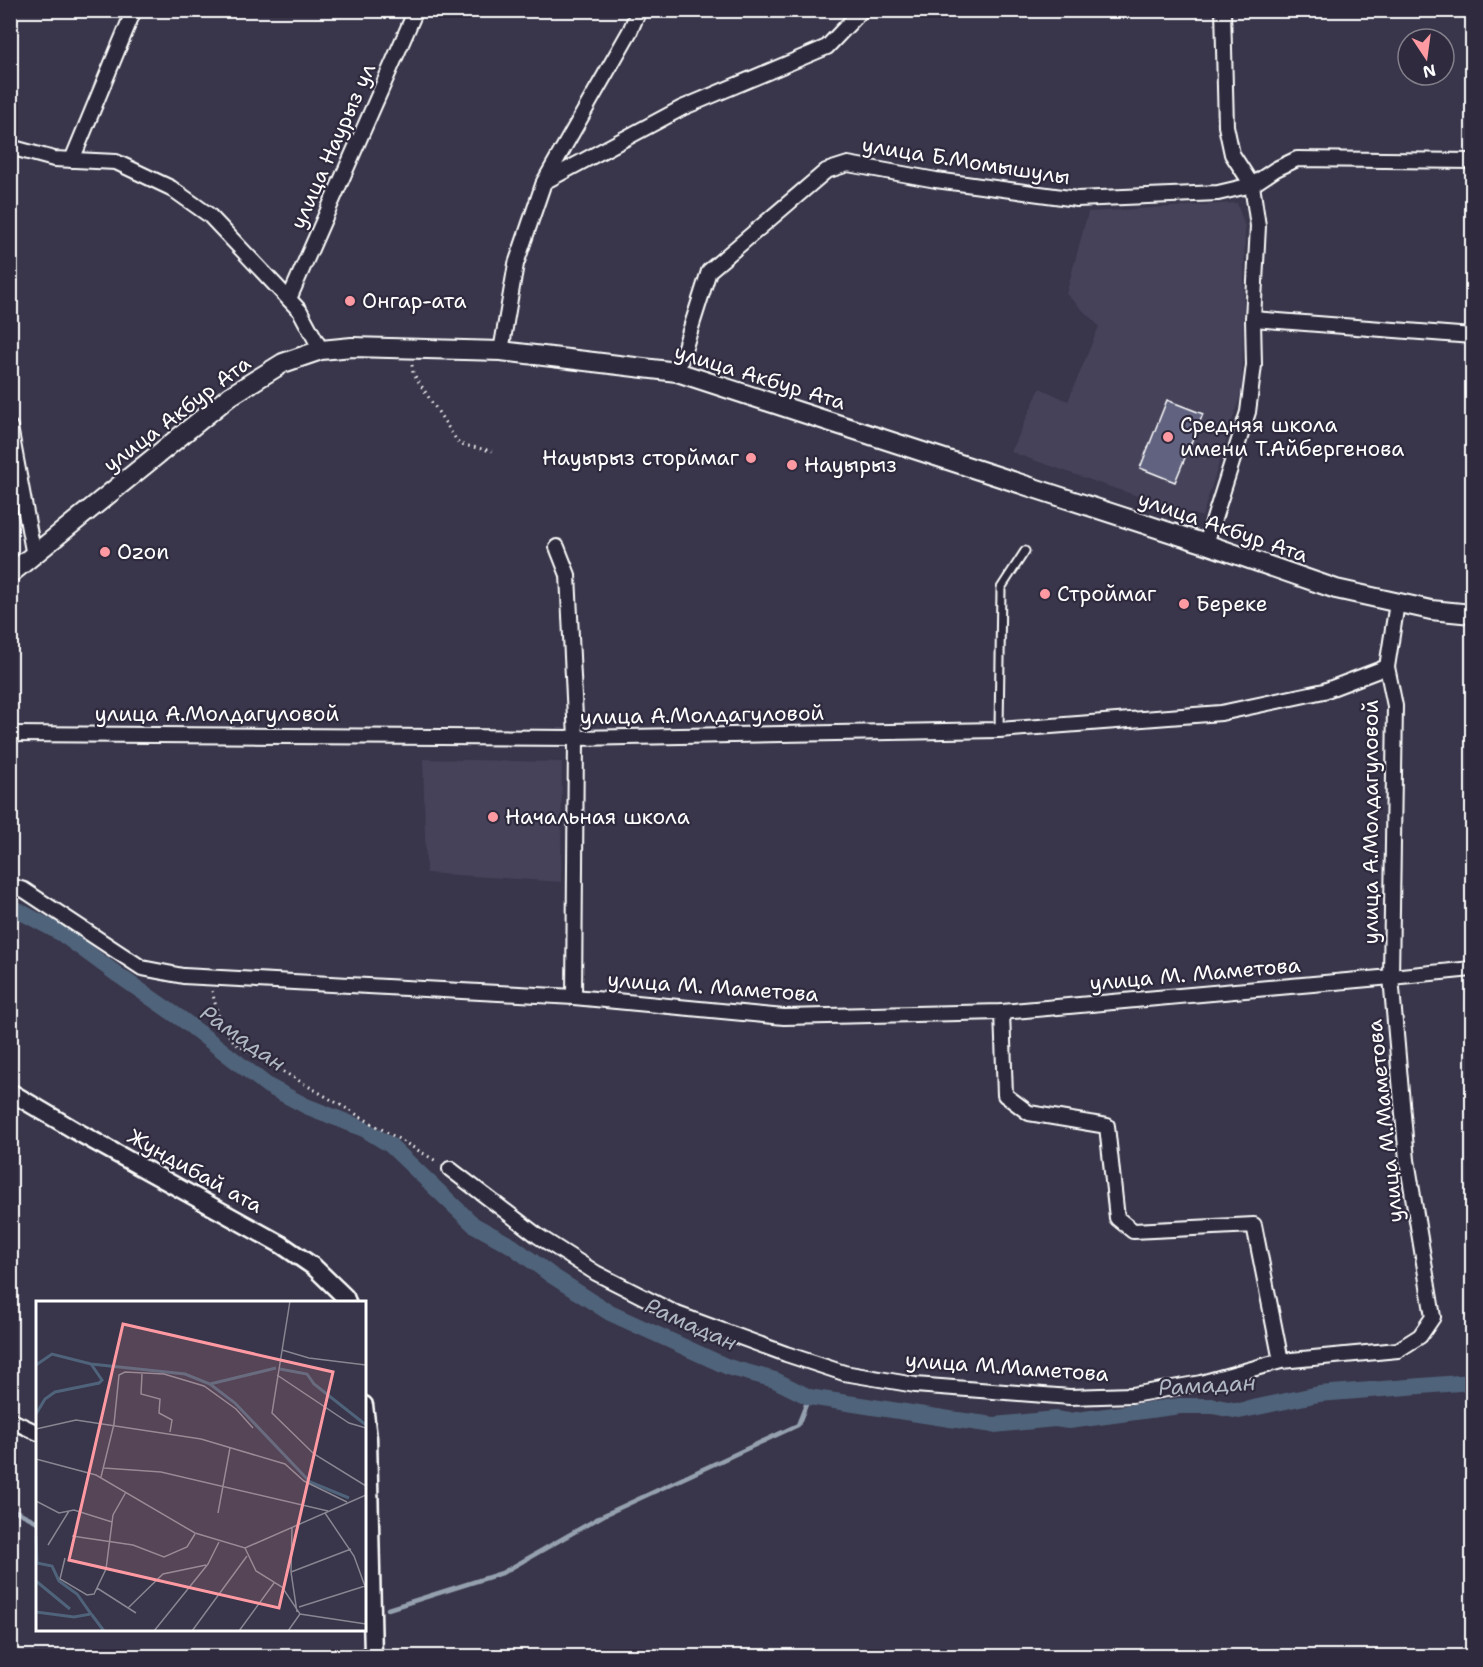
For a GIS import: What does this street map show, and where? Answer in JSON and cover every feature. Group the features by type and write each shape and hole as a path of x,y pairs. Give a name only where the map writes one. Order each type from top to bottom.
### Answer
{"main road":[{"name":"улица Акбур Ата","path":"10,574 230,396 283,363 321,350 352,347 501,351 677,372 1206,544 1336,589 1431,610 1473,614"}],"street":[{"path":"72,160 134,10"},
{"name":"улица Наурыз ул","path":"289,299 416,10"},
{"path":"501,351 516,264 544,182 630,31 639,10"},
{"path":"544,182 682,108 827,47 862,10"},
{"path":"1206,544 1248,411 1254,365 1253,319 1258,226 1252,185 1232,154 1226,126 1223,10"},
{"path":"10,147 54,159 116,162 171,188 209,216 289,299 300,311 321,350"},
{"name":"улица Б.Момышулы","path":"677,372 709,271 826,171 848,164 936,180 1077,199 1218,193 1252,185 1276,169 1297,159 1473,161"},
{"path":"1253,319 1473,336"},
{"path":"10,427 34,556"},
{"path":"557,547 568,575 576,738 574,997"},
{"name":"улица А.Молдагуловой","path":"1391,977 1395,706 1387,667 1397,603"},
{"name":"улица А.Молдагуловой","path":"10,734 576,738 999,730 1221,713 1324,691 1387,667"},
{"name":"улица М. Маметова","path":"10,886 24,890 142,968 183,976 574,997 784,1017 1002,1012 1473,969"},
{"name":"улица М.Маметова","path":"450,1169 538,1236 606,1278 677,1314 844,1373 915,1385 1070,1397 1132,1395 1201,1383 1281,1361 1398,1350 1420,1336 1433,1317 1407,1160 1391,977"},
{"path":"1002,1012 1005,1095 1029,1113 1107,1126 1117,1218 1133,1231 1254,1225 1281,1361"},
{"name":"Жундибай ата","path":"10,1092 282,1245 314,1267 347,1301"},
{"path":"10,1420 36,1432"},
{"path":"366,1422 368,1566 373,1656"}],"lane":[{"path":"999,730 1001,588 1025,551"}],"path":[{"path":"410,349 413,373 459,444 492,451"},
{"path":"209,978 221,1026 236,1044 450,1169"}],"shaded area":[{"path":"1237,203 1245,227 1242,390 1202,517 1011,452 1040,388 1068,401 1099,326 1066,294 1088,212"},
{"name":"Начальная школа","path":"423,759 562,762 561,882 426,873"}],"building":[{"path":"1167,400 1203,414 1175,482 1140,468"}],"waterway":[{"name":"Рамадан","path":"10,906 62,934 183,1020 268,1086 306,1106 364,1129 390,1145 474,1225 512,1246 551,1275 610,1313 728,1367 775,1380 809,1397 994,1425 1055,1419 1069,1421 1180,1406 1212,1406 1239,1411 1319,1394 1472,1382"},
{"path":"388,1609 502,1573 604,1515 798,1425 809,1397"},
{"path":"10,1508 36,1521"}],"place":[{"name":"Онгар-ата","path":"350,301"},
{"name":"Средняя школа имени Т.Айбергенова","path":"1168,437"},
{"name":"Науырыз сторймаг","path":"751,458"},
{"name":"Науырыз","path":"792,465"},
{"name":"Ozon","path":"105,552"},
{"name":"Строймаг","path":"1045,594"},
{"name":"Береке","path":"1184,604"},
{"name":"Начальная школа","path":"493,817"}]}
